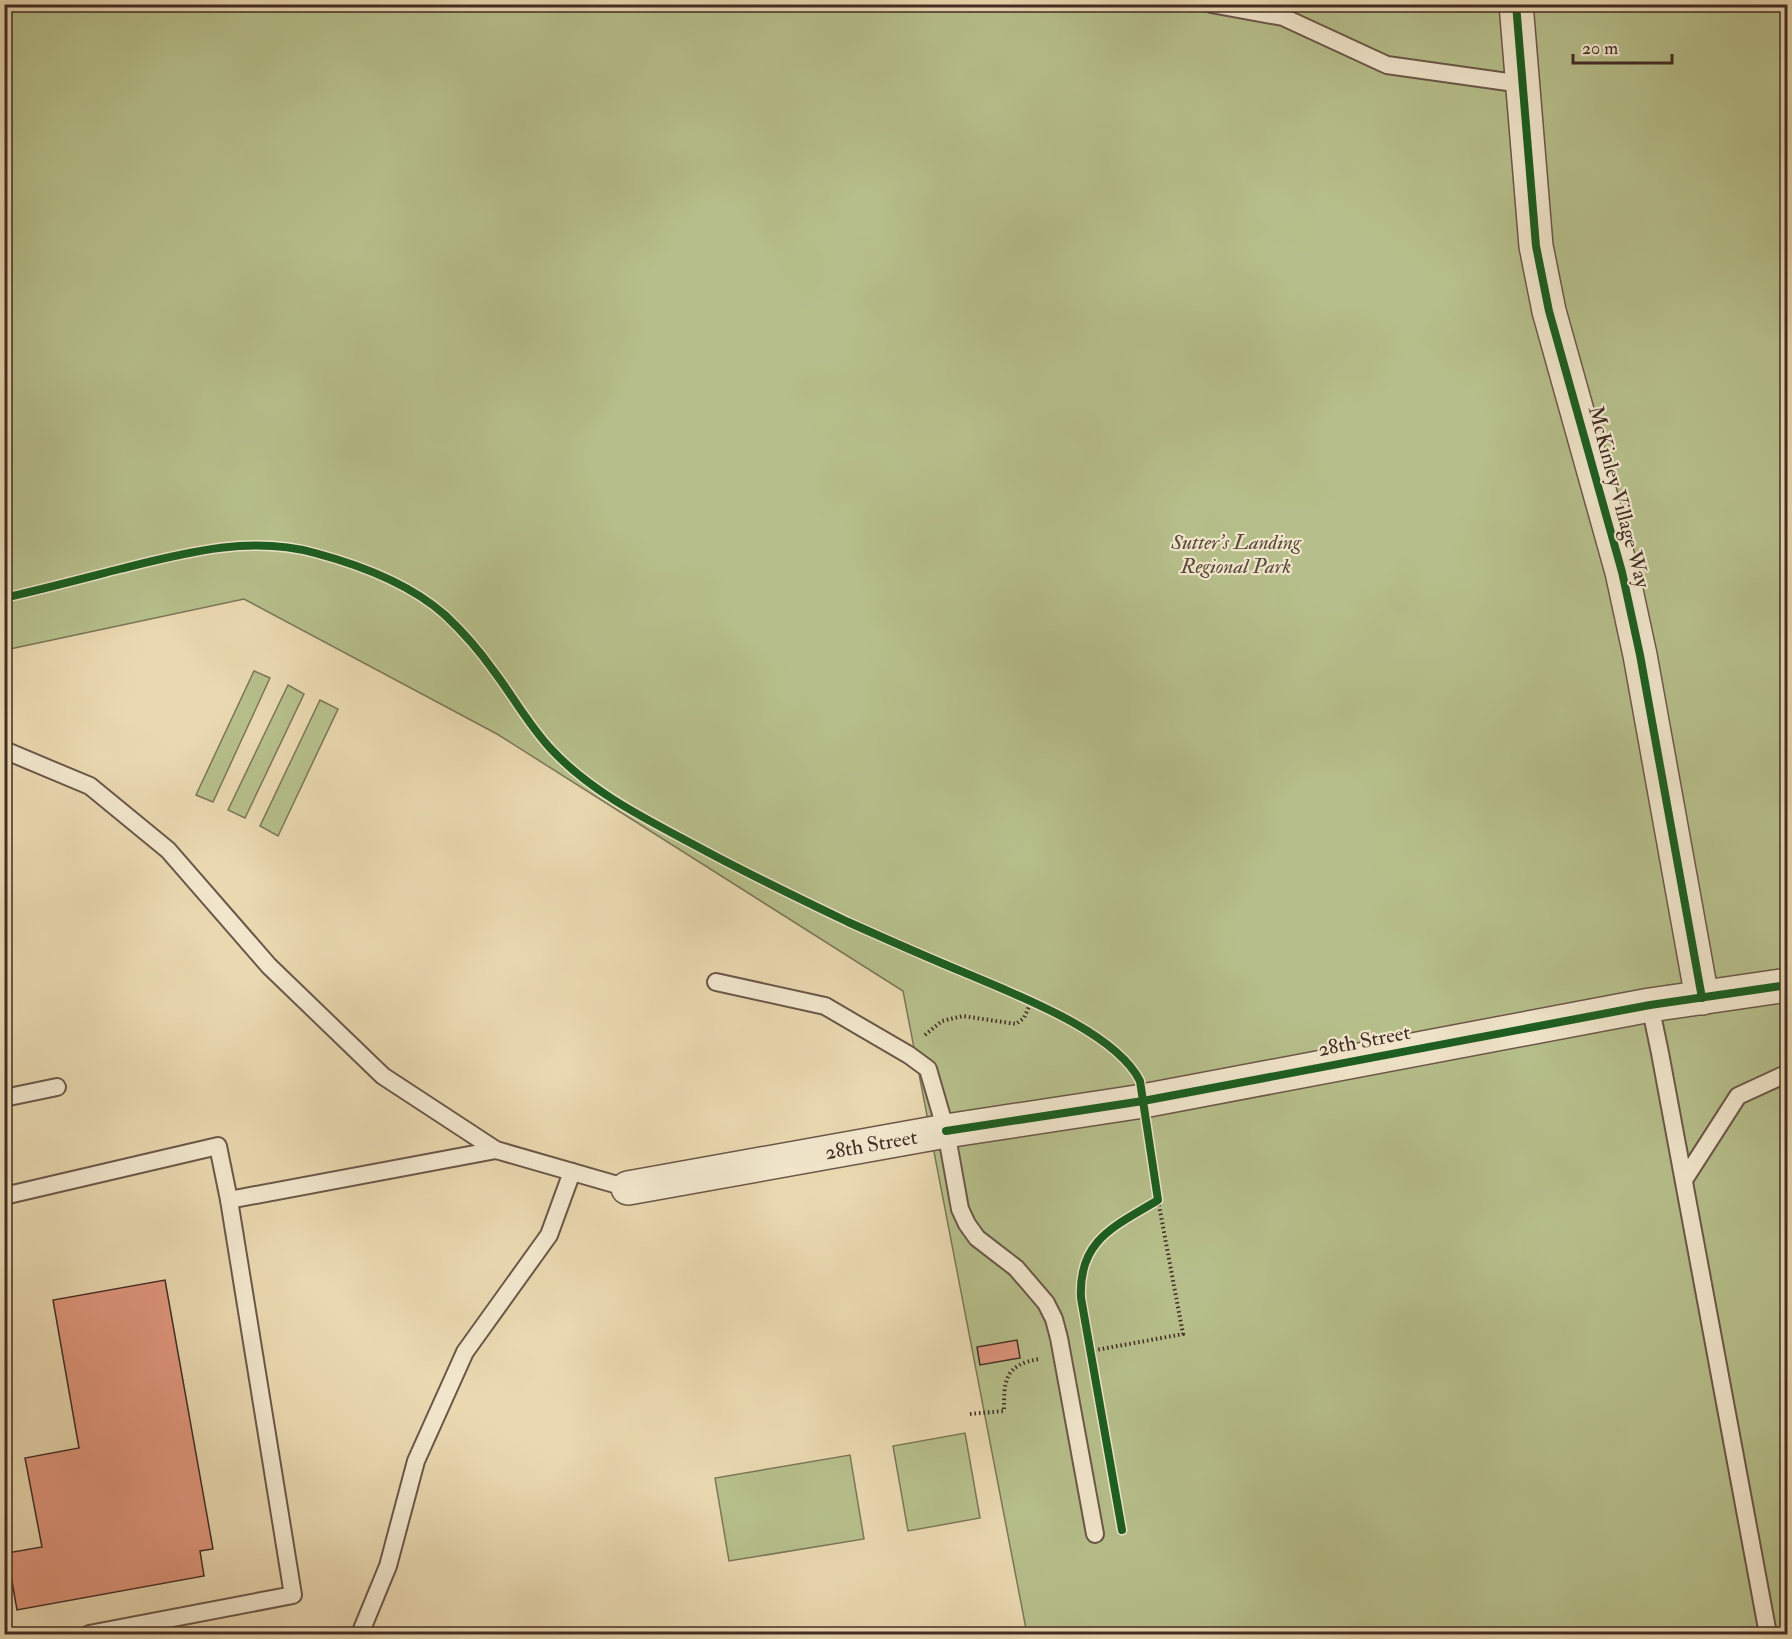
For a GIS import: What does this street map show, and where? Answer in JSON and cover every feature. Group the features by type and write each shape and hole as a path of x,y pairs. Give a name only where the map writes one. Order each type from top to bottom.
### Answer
{"street":[{"name":"McKinley Village Way","path":"1516,4 1536,246 1549,311 1622,572 1640,655 1702,998"},
{"name":"28th Street","path":"628,1188 946,1131 1143,1101 1650,1005 1788,985"}],"lane":[{"path":"1211,4 1283,16 1387,64 1522,84"},
{"path":"4,750 90,786 168,850 269,966 383,1076 496,1150 628,1188"},
{"path":"716,982 825,1006 909,1055 928,1069 946,1131 960,1209 967,1224 978,1238 1016,1268 1046,1303 1054,1320 1063,1355 1095,1534"},
{"path":"1650,1005 1768,1635"},
{"path":"1684,1180 1738,1096 1788,1073"},
{"path":"4,1098 57,1087"},
{"path":"4,1196 218,1146 230,1200 293,1595 89,1635"},
{"path":"230,1200 496,1150"},
{"path":"360,1635 388,1566 416,1461 465,1352 549,1235 572,1172"}],"path":[{"path":"1020,997 1041,1007"},
{"path":"909,1055 942,1021 963,1016 1016,1024 1024,1018 1031,1002"},
{"path":"970,1414 1004,1411 1004,1385 1013,1369 1020,1363 1183,1334 1157,1190"},
{"path":"1149,1206 1158,1200"},
{"path":"1089,1340 1093,1362"}],"green space":[{"name":"Sutter's Landing Regional Park","path":"4,5 1780,5 1788,51 1787,1634 1027,1634 903,991 497,734 244,599 5,650"},
{"path":"254,671 270,678 213,802 196,795"},
{"path":"288,685 304,694 245,818 228,810"},
{"path":"320,700 338,709 278,836 260,826"},
{"path":"965,1433 980,1518 908,1531 893,1446"},
{"path":"850,1455 864,1539 729,1561 715,1478"}],"building":[{"path":"165,1280 213,1549 200,1551 204,1576 17,1610 7,1553 42,1547 25,1458 79,1448 53,1300"},
{"path":"1017,1340 1020,1358 980,1365 977,1347"}],"cycle path":[{"path":"1516,4 1536,246 1549,311 1622,572 1640,655 1702,998"},
{"path":"4,598 168,557 242,546 291,548 315,553 367,570 416,594 445,615 482,655 552,750 603,793 661,827 773,886 848,922 1035,1003 1086,1030 1109,1046 1127,1063 1140,1081 1158,1200 1114,1227 1103,1237 1093,1248 1086,1261 1082,1278 1081,1298 1122,1530"},
{"path":"946,1131 1143,1101 1650,1005 1788,985"}]}
